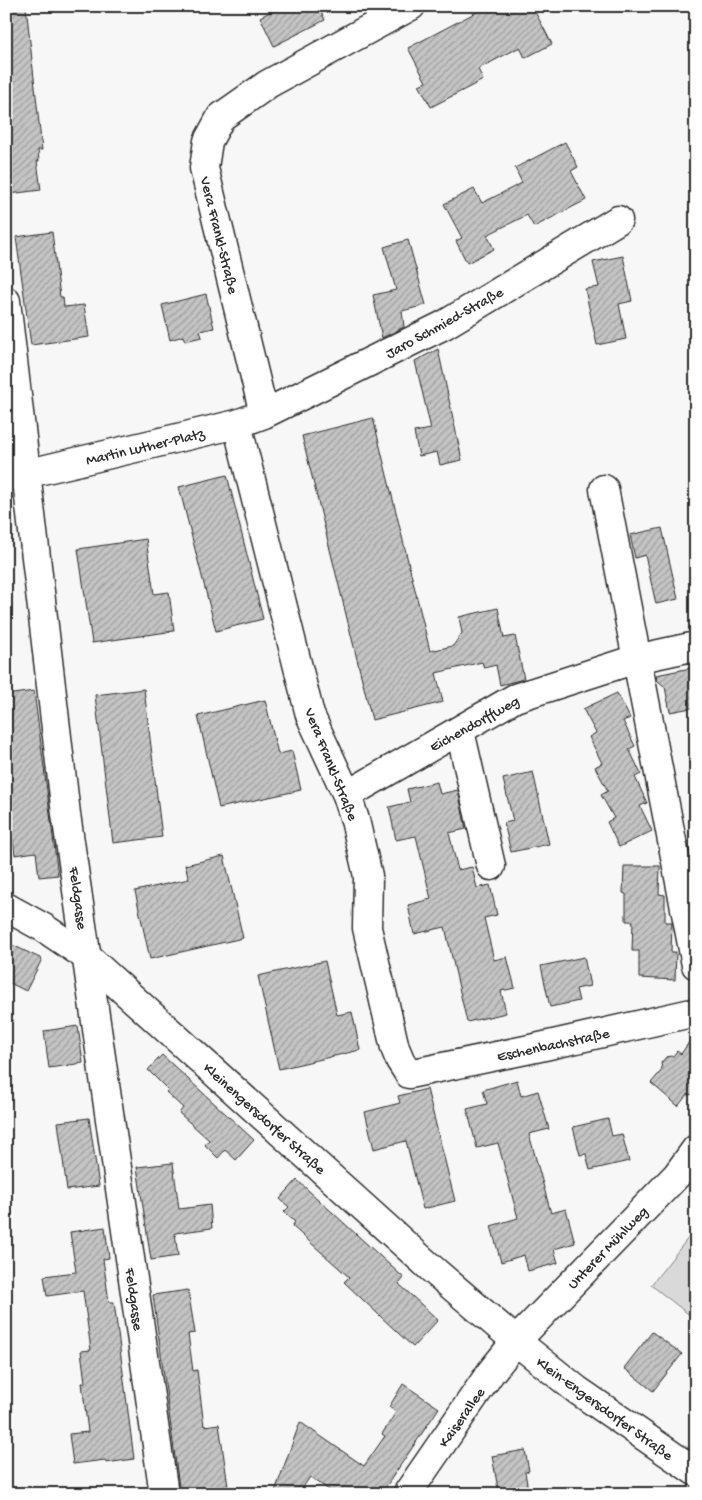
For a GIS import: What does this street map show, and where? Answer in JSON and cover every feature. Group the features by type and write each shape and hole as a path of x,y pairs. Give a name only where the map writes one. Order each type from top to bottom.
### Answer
{"street":[{"name":"Vera Frankl-Straße","path":"264,414 204,168 208,141 220,117 268,84 374,15 411,6"},
{"name":"Jaro Schmied-Straße","path":"264,414 444,325 618,220"},
{"name":"Feldgasse","path":"6,301 16,475 51,678 66,814 164,1494"},
{"name":"Martin Luther-Platz","path":"16,475 237,424 264,414"},
{"name":"Vera Frankl-Straße","path":"237,424 310,715 346,795 355,820 368,876 367,928 394,1048 409,1074"},
{"path":"604,489 696,965"},
{"name":"Eichendorffweg","path":"346,795 515,698 636,660 696,646"},
{"path":"460,731 491,866"},
{"name":"Kleinengersdorfer Straße","path":"6,907 44,928 87,957 432,1269 516,1342"},
{"name":"Eschenbachstraße","path":"409,1074 696,1012"},
{"name":"Unterer Mühlweg","path":"516,1342 677,1174 696,1149"},
{"name":"Klein-Engersdorfer Straße","path":"516,1342 577,1390 696,1472"},
{"name":"Kaiserallee","path":"407,1494 492,1372 516,1342"}],"shaded area":[{"path":"696,1228 696,1320 651,1285"}],"building":[{"path":"6,6 26,6 42,150 38,150 39,161 37,161 41,190 9,194 6,163"},
{"path":"282,6 318,6 325,20 274,46 260,17"},
{"path":"488,6 532,6 552,44 525,58 520,47 478,69 483,80 431,107 419,85 426,82 408,48"},
{"path":"565,142 578,167 571,171 586,200 534,227 527,215 487,235 494,249 467,263 456,241 462,238 444,204 474,189 482,203 522,183 515,168"},
{"path":"52,232 60,297 63,297 64,307 84,305 89,337 31,345 16,237"},
{"path":"408,240 426,305 402,311 404,327 382,338 373,295 396,290 384,247"},
{"path":"623,256 632,301 619,304 626,339 597,345 585,289 599,287 593,262"},
{"path":"206,294 214,328 200,331 202,337 185,341 183,336 170,340 162,305"},
{"path":"438,349 462,460 440,465 437,452 419,456 414,432 431,429 415,361"},
{"path":"373,418 430,651 453,646 462,633 459,617 498,608 504,638 515,636 524,679 500,685 496,665 484,668 482,662 436,673 443,702 372,720 302,436"},
{"path":"227,475 263,619 216,631 179,487"},
{"path":"662,528 678,599 656,604 645,555 635,558 630,535"},
{"path":"146,539 154,594 169,592 174,631 92,643 78,549"},
{"path":"691,668 693,678 696,679 696,707 670,712 665,687 657,680 656,675"},
{"path":"144,689 162,837 113,843 95,695"},
{"path":"34,691 58,875 39,877 36,852 15,855 6,792 6,695"},
{"path":"617,693 630,718 623,721 635,746 629,749 641,774 635,777 647,803 640,806 652,831 619,847 607,822 614,818 601,795 608,791 595,767 602,763 589,737 596,733 583,709"},
{"path":"265,700 278,754 292,751 301,790 219,808 198,716"},
{"path":"533,772 549,844 511,852 504,823 513,821 503,779"},
{"path":"437,782 440,794 458,790 466,829 449,833 458,870 472,867 477,888 490,885 497,915 484,918 494,960 507,957 515,988 501,991 506,1013 467,1022 445,927 414,934 408,905 431,899 416,836 396,840 389,807 410,802 407,789"},
{"path":"224,856 243,938 150,959 135,891 189,879 185,865"},
{"path":"624,866 660,866 659,894 665,895 665,922 672,922 671,952 676,952 675,980 639,978 639,951 632,951 633,921 626,921 626,894 623,893"},
{"path":"6,942 42,959 26,991 6,981"},
{"path":"584,957 590,986 576,989 579,1001 550,1007 541,966"},
{"path":"325,961 337,1015 352,1012 360,1050 279,1069 258,976"},
{"path":"78,1026 83,1063 49,1068 44,1031"},
{"path":"696,1032 696,1094 687,1095 678,1106 651,1083 662,1070 661,1063 666,1057 673,1056 677,1051 681,1054"},
{"path":"162,1055 254,1140 236,1160 225,1150 218,1158 205,1145 209,1140 179,1113 183,1108 166,1092 168,1090 148,1070"},
{"path":"517,1080 521,1096 538,1091 549,1129 529,1134 551,1213 566,1209 575,1243 554,1249 558,1263 528,1271 524,1255 501,1262 491,1226 518,1218 498,1143 477,1148 467,1109 487,1104 483,1090"},
{"path":"427,1089 455,1201 423,1209 406,1141 374,1149 365,1112 400,1103 398,1096"},
{"path":"89,1118 99,1186 67,1190 58,1122"},
{"path":"608,1119 612,1136 622,1134 629,1161 590,1170 586,1154 580,1155 573,1127"},
{"path":"173,1163 179,1209 210,1205 212,1228 175,1233 178,1256 151,1260 137,1167"},
{"path":"297,1180 404,1278 399,1284 438,1320 413,1347 344,1282 349,1277 292,1226 295,1222 284,1212 289,1207 280,1199"},
{"path":"105,1227 109,1258 103,1259 109,1302 114,1302 134,1459 106,1463 105,1460 73,1464 69,1434 88,1432 82,1383 85,1382 81,1351 91,1350 83,1291 47,1296 44,1276 76,1272 70,1232"},
{"path":"188,1290 195,1333 188,1334 193,1371 197,1370 204,1426 219,1424 228,1486 205,1488 205,1494 180,1494 153,1295"},
{"path":"652,1332 682,1354 653,1391 624,1368"},
{"path":"403,1384 439,1408 381,1494 335,1494 310,1477 298,1494 274,1494 300,1422 364,1466 385,1436 382,1434 396,1412 389,1407"},
{"path":"525,1450 529,1471 525,1472 528,1490 499,1494 492,1456"}]}
